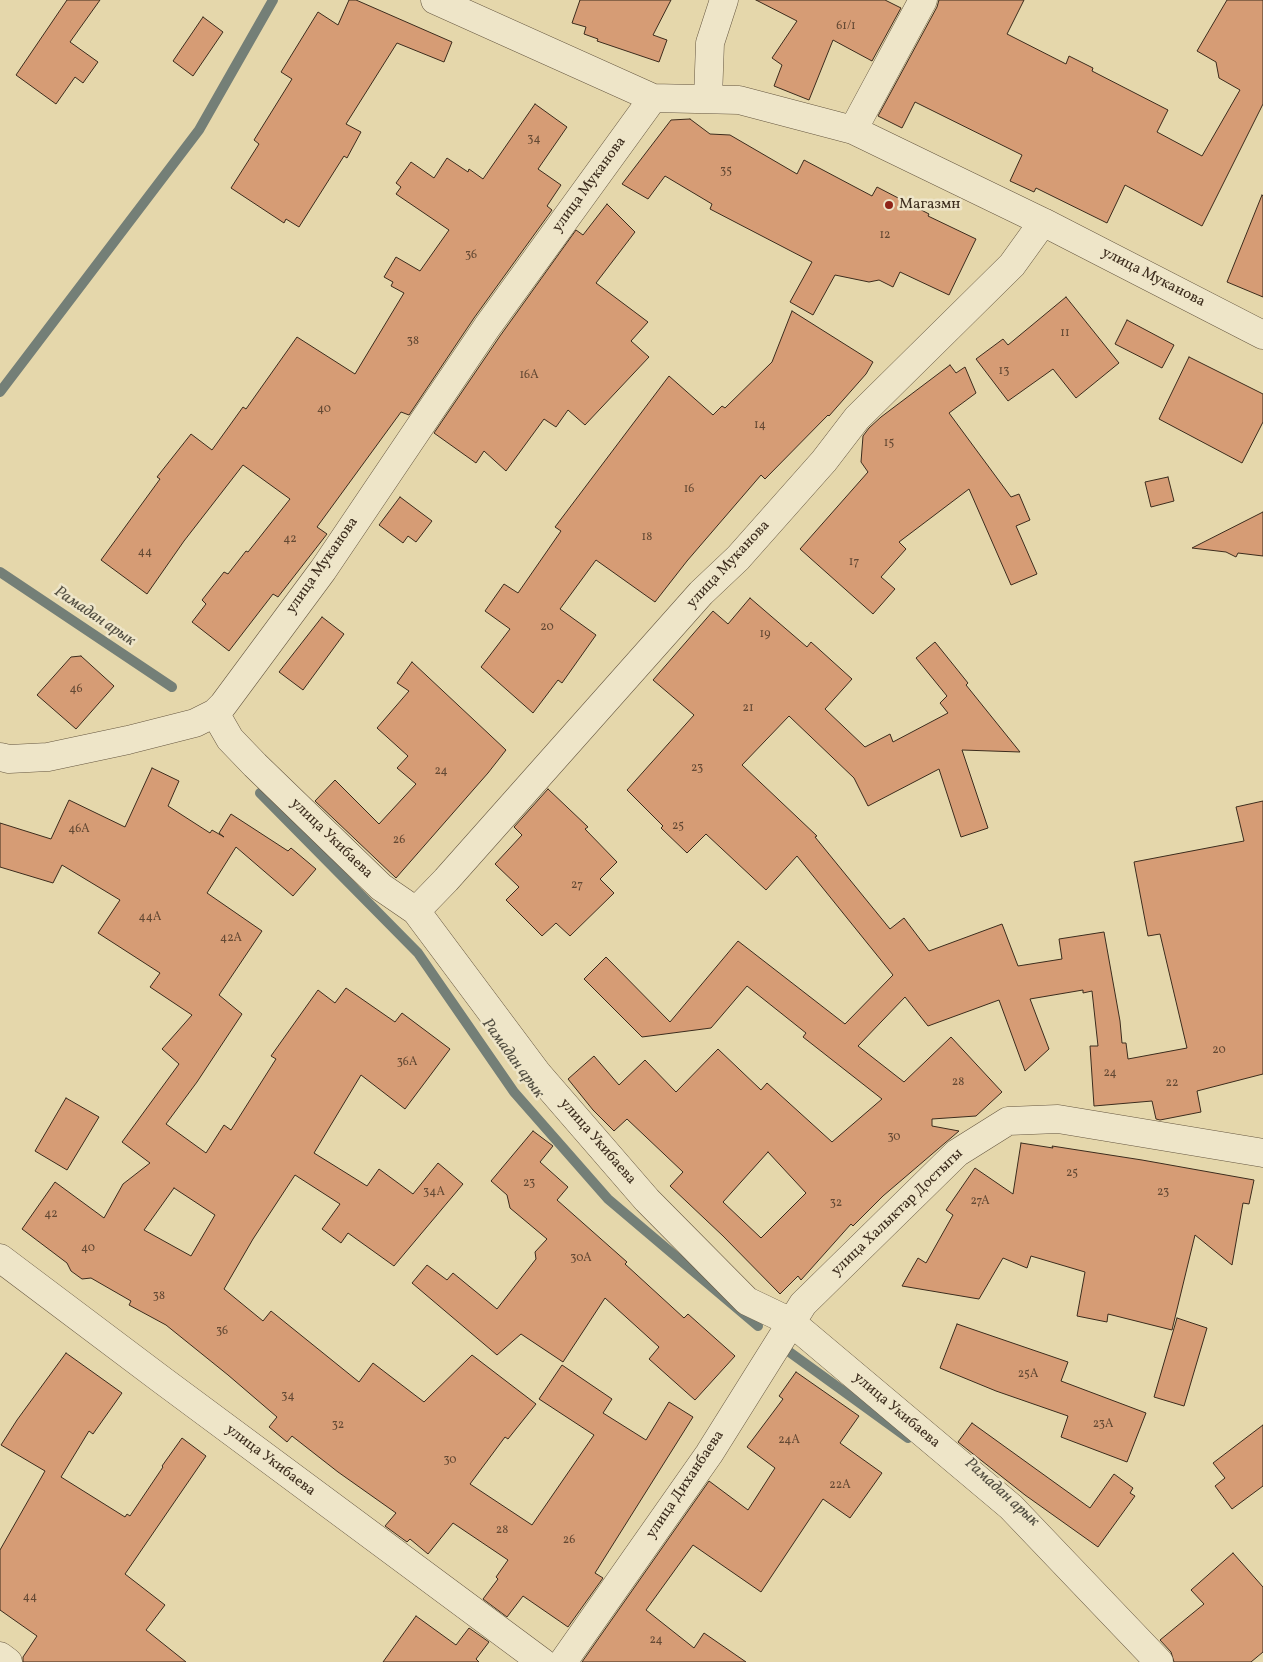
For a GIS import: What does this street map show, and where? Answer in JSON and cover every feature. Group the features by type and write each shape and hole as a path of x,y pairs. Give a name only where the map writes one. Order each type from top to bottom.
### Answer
{"street":[{"name":"улица Муканова","path":"435,0 653,98 739,100 853,130 1043,222 1263,335"},
{"path":"708,98 710,43 724,0"},
{"path":"853,130 923,0"},
{"name":"улица Муканова","path":"215,713 236,689 244,675 323,570 487,327 653,98"},
{"name":"улица Муканова","path":"416,911 446,880 701,594 738,558 824,461 857,418 1012,265 1043,222"},
{"path":"0,756 9,758 48,757 179,728 195,723 215,713"},
{"name":"улица Укибаева","path":"215,713 230,739 255,765 381,887 416,911 538,1073 647,1200 747,1301 797,1313 1011,1507 1159,1662"},
{"name":"улица Халыктар Достыгы","path":"797,1313 957,1153 1008,1121 1058,1119 1263,1153"},
{"name":"улица Укибаева","path":"0,1258 542,1662"},
{"name":"улица Диханбаева","path":"563,1662 709,1454 797,1313"},
{"path":"0,1656 8,1662"}],"building":[{"path":"67,0 100,0 70,42 98,62 83,83 75,77 56,104 16,75"},
{"path":"349,0 356,0 452,42 444,62 397,43 346,124 361,132 347,158 344,156 299,227 286,219 284,223 231,188 259,144 254,140 292,79 281,72 318,12 338,25"},
{"path":"580,0 671,0 653,35 667,40 659,62 597,41 598,39 584,34 586,27 572,23"},
{"path":"756,0 885,0 901,8 872,61 833,40 809,100 774,86 782,65 772,58 797,21"},
{"path":"939,0 1024,0 1007,34 1066,64 1069,56 1093,68 1092,71 1168,110 1157,132 1202,156 1240,90 1219,78 1216,62 1197,51 1227,0 1263,0 1263,104 1202,226 1125,185 1107,223 1036,188 1034,192 1010,181 1022,155 915,102 902,128 878,116"},
{"path":"203,17 223,32 193,76 173,61"},
{"path":"535,104 567,127 538,169 561,185 547,206 552,210 474,318 409,415 401,412 317,527 327,534 278,597 273,594 229,651 192,622 206,604 202,600 224,572 228,574 246,551 248,552 290,499 243,465 184,541 147,594 101,560 160,479 157,477 191,434 212,450 243,407 246,409 297,337 355,374 404,293 391,286 393,282 384,277 396,257 420,271 449,230 396,194 401,187 396,183 411,162 434,178 447,158 468,172 469,169 483,179"},
{"path":"690,119 710,134 730,135 797,174 804,160 872,196 877,187 929,214 928,216 976,239 949,295 900,272 893,287 879,280 869,282 835,275 813,315 790,302 812,262 710,209 712,204 665,176 648,199 622,184 671,120"},
{"path":"1263,196 1263,297 1227,282"},
{"path":"607,204 635,232 596,283 648,322 631,341 649,357 585,425 568,410 556,427 544,419 506,471 484,451 476,463 434,433 500,336 576,230 583,235"},
{"path":"1066,297 1119,363 1076,398 1053,369 1008,401 976,359 1003,339 1008,345"},
{"path":"792,311 873,362 866,374 829,416 765,479 761,475 687,561 655,602 596,560 560,609 596,635 562,683 558,680 533,713 481,667 510,629 485,611 504,584 518,593 561,531 555,527 669,376 713,415 722,406 725,408 772,362"},
{"path":"1127,320 1174,345 1162,368 1115,344"},
{"path":"1189,357 1263,394 1263,422 1242,463 1159,419"},
{"path":"950,365 956,373 965,367 976,393 949,413 1011,497 1019,494 1030,520 1016,526 1037,574 1011,585 969,489 899,542 906,549 881,577 895,589 873,614 800,549 868,472 861,462 863,436 869,428"},
{"path":"1168,477 1174,501 1151,507 1145,482"},
{"path":"400,497 432,521 416,542 408,536 403,543 379,525"},
{"path":"1263,512 1263,556 1238,553 1236,557 1226,552 1192,548"},
{"path":"750,598 807,647 811,642 852,679 825,709 865,747 890,734 893,742 948,713 940,703 947,696 916,658 935,642 968,683 966,685 1020,752 962,750 988,828 961,837 939,769 868,806 854,778 789,716 742,765 817,836 815,837 890,929 904,918 929,951 1002,924 1018,966 1062,959 1059,939 1104,932 1120,1021 1122,1043 1126,1043 1128,1059 1187,1048 1160,934 1148,936 1134,862 1244,841 1236,807 1263,801 1263,1074 1197,1091 1201,1112 1160,1120 1156,1119 1152,1101 1094,1106 1090,1046 1098,1046 1092,991 1083,993 1083,990 1030,999 1049,1049 1025,1071 999,1000 928,1026 905,997 858,1046 904,1082 951,1037 1002,1092 976,1116 932,1119 932,1126 959,1131 883,1196 853,1226 851,1224 801,1280 798,1276 780,1294 670,1186 683,1172 627,1119 614,1131 593,1110 568,1079 594,1056 619,1085 645,1060 676,1092 718,1049 761,1090 767,1083 832,1142 882,1099 803,1037 806,1033 747,986 711,1028 642,1037 584,979 606,957 670,1022 738,941 845,1024 893,975 797,856 766,890 706,834 687,853 661,828 663,826 627,790 694,715 653,680 713,611 728,624","holes":["768,1152 806,1193 761,1238 723,1202"]},
{"path":"322,617 344,634 303,690 279,672"},
{"path":"81,656 114,686 76,729 37,695 71,657"},
{"path":"412,662 506,750 396,878 315,801 335,780 379,824 416,784 397,768 408,756 377,728 409,691 397,683"},
{"path":"152,768 179,781 168,806 210,833 212,830 224,837 219,833 231,814 288,851 291,848 316,869 293,896 236,847 207,893 262,931 219,995 242,1014 197,1082 166,1124 206,1153 224,1125 231,1130 276,1059 271,1056 318,990 335,1003 346,988 395,1022 402,1013 450,1049 405,1109 361,1075 314,1153 367,1186 379,1169 413,1194 438,1163 463,1184 394,1266 348,1233 341,1243 322,1229 340,1204 295,1175 253,1239 224,1289 263,1321 271,1311 359,1382 373,1363 424,1402 472,1355 536,1404 508,1439 505,1437 470,1484 532,1525 594,1435 539,1399 562,1365 612,1399 603,1413 646,1440 669,1402 693,1417 595,1573 603,1578 568,1627 523,1596 507,1617 483,1599 498,1579 496,1577 508,1560 453,1523 428,1554 410,1539 407,1542 385,1526 396,1513 338,1472 292,1436 287,1442 269,1427 277,1417 228,1375 166,1325 129,1305 131,1301 91,1278 82,1279 71,1271 67,1263 22,1229 55,1182 104,1218 123,1184 150,1163 122,1142 179,1064 162,1049 192,1015 150,987 160,973 98,933 120,900 62,865 53,883 0,867 0,823 51,839 69,800 125,827","holes":["174,1188 215,1215 191,1256 144,1230"]},
{"path":"548,789 588,827 585,829 617,862 600,879 614,893 570,936 556,923 542,936 506,900 519,887 495,864 522,835 514,827"},
{"path":"66,1098 99,1117 67,1170 35,1151"},
{"path":"533,1131 553,1146 540,1162 568,1187 557,1200 627,1262 625,1264 684,1318 688,1314 735,1356 695,1400 649,1359 659,1347 605,1298 563,1362 521,1334 497,1355 412,1283 427,1265 447,1280 453,1273 497,1309 536,1259 535,1252 547,1239 510,1208 507,1195 491,1181"},
{"path":"1021,1143 1142,1160 1254,1180 1249,1204 1243,1203 1232,1265 1195,1235 1172,1330 1108,1314 1107,1322 1077,1316 1085,1272 1031,1256 1027,1268 1003,1258 979,1299 902,1286 918,1258 926,1263 953,1215 946,1210 975,1168 1013,1194"},
{"path":"1177,1318 1207,1328 1184,1406 1154,1397"},
{"path":"957,1324 1068,1362 1061,1381 1146,1413 1127,1462 1061,1437 1068,1416 996,1391 940,1368"},
{"path":"66,1353 122,1393 93,1434 89,1431 61,1477 125,1517 127,1514 130,1516 182,1438 206,1456 125,1574 165,1605 146,1630 186,1662 23,1662 23,1657 37,1636 0,1610 0,1550 45,1471 1,1445"},
{"path":"796,1372 859,1416 840,1443 882,1473 850,1518 823,1499 761,1592 693,1545 646,1610 694,1648 704,1633 746,1662 582,1662 709,1481 748,1510 775,1468 747,1447 783,1399 779,1396"},
{"path":"972,1423 1090,1508 1114,1474 1133,1488 1130,1493 1135,1496 1098,1547 1025,1495 958,1442"},
{"path":"1263,1425 1263,1486 1232,1509 1215,1486 1225,1478 1213,1463"},
{"path":"1233,1553 1263,1587 1263,1652 1251,1662 1174,1662 1171,1652 1160,1640 1204,1604 1191,1590"},
{"path":"416,1616 456,1645 469,1628 489,1642 476,1659 479,1662 383,1662"}],"waterway":[{"path":"0,392 199,130 273,0"},
{"name":"Рамадан арык","path":"0,572 172,687"},
{"name":"Рамадан арык","path":"260,793 418,953 514,1092 608,1199 758,1326"},
{"name":"Рамадан арык","path":"788,1351 908,1438"}],"place":[{"name":"Магазмн","path":"889,205"}]}
